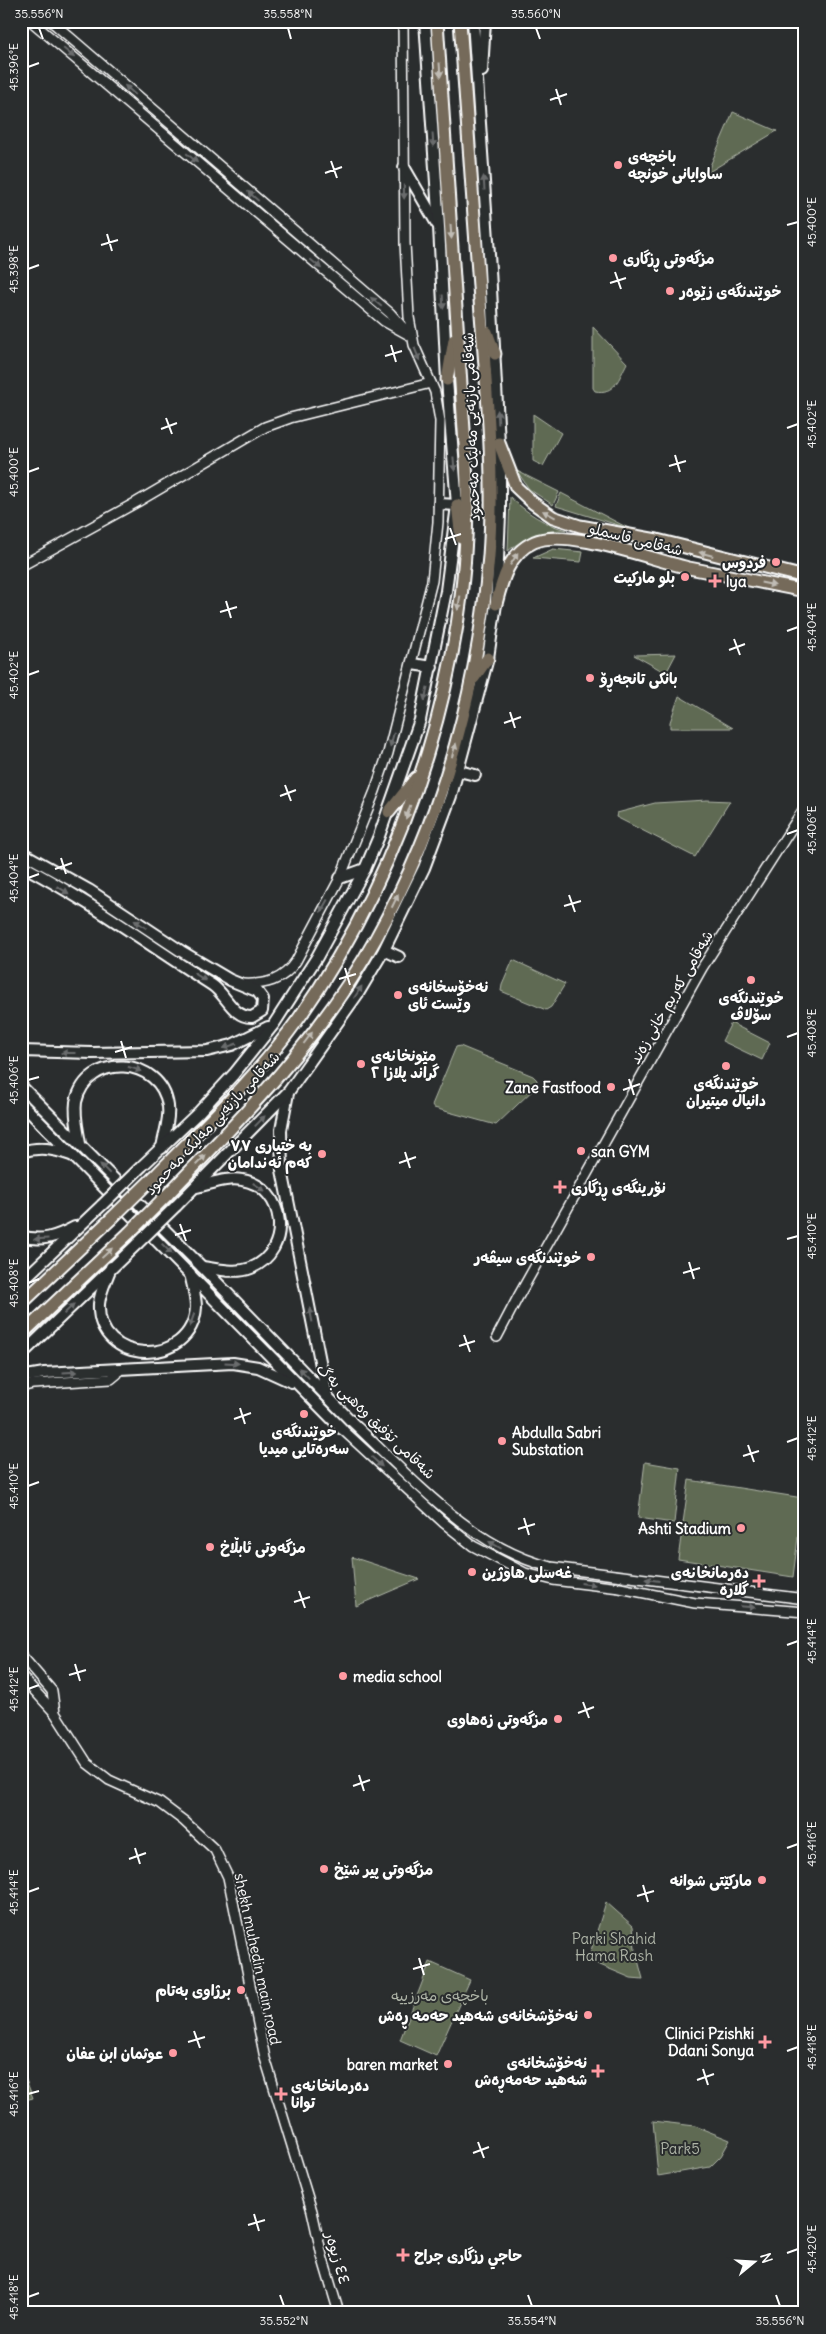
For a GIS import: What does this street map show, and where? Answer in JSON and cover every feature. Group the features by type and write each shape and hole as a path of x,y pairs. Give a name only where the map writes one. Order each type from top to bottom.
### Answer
{"main road":[{"path":"425,21 447,380 457,506 465,571"},
{"name":"شەقامی بازنەیی مەلیک مەحمود","path":"21,1304 154,1177 254,1075 298,1019 360,919 382,875 404,821 421,770 446,680 465,571 468,482 437,21"},
{"name":"شەقامی بازنەیی مەلیک مەحمود","path":"21,1335 167,1195 242,1118 281,1073 326,1015 375,940 396,898 435,806 460,730 472,679 485,592 491,516 489,420 460,21"},
{"path":"21,1354 176,1206 288,1091 359,992 384,950 424,868 459,770 488,658 496,604 500,515 495,354 473,21"},
{"path":"479,96 485,21"},
{"path":"404,167 439,227"},
{"path":"482,316 495,354"},
{"path":"447,380 456,324"},
{"path":"499,443 516,487 524,496 553,516 597,530 657,540 805,578"},
{"path":"439,504 457,506"},
{"path":"21,1282 198,1113 234,1074 274,1024 317,957 365,869 389,812 420,720 446,591 457,506"},
{"path":"593,544 597,530"},
{"name":"شەقامی قاسملو","path":"496,604 511,563 518,552 535,541 552,538 593,544 689,568 805,591"},
{"path":"472,679 488,658"},
{"path":"412,664 432,667"},
{"path":"389,812 421,770"},
{"path":"459,770 476,775"},
{"path":"21,852 89,890 181,951 230,980 257,991 262,996 263,1007 256,1016 248,1017 240,1014 218,989 103,913 21,865"},
{"path":"340,878 365,869"},
{"path":"384,950 399,957"},
{"path":"21,1051 82,1054 207,1051 232,1045 274,1024"},
{"path":"80,1144 75,1112 81,1090 96,1074 106,1068 123,1065 139,1069 147,1074 164,1092 168,1116 161,1148"},
{"name":"شەقامی تۆفیق وەهبی بەگ","path":"21,1086 202,1267 350,1420"},
{"path":"288,1091 281,1130 282,1170 328,1397"},
{"name":"شەقامی تۆفیق وەهبی بەگ","path":"21,1103 190,1272 297,1385 342,1429"},
{"path":"21,1152 34,1148 51,1148 75,1156"},
{"path":"195,1187 230,1179 254,1184 264,1190 273,1200 278,1211 280,1223 279,1236 274,1247 261,1263 242,1270 202,1267"},
{"path":"21,1236 32,1239 48,1239 62,1234 90,1216"},
{"path":"111,1268 99,1304 103,1325 115,1342 134,1352 146,1354 168,1349 177,1343 189,1328 196,1308 190,1272"},
{"path":"21,1377 44,1373 233,1363 265,1370 297,1385"}],"street":[{"path":"32,21 384,321 411,336"},
{"path":"51,21 390,313 411,336"},
{"path":"240,984 270,982 288,972 296,961 340,878 388,753 432,581 439,504 440,421 432,382 417,355 411,336 405,243 403,21"},
{"path":"384,321 390,313"},
{"path":"21,566 265,427 290,418 432,382"},
{"name":"شەقامی کەریم خانی زەند","path":"497,1337 702,968 805,807"},
{"path":"21,1387 33,1384 111,1379 117,1374 119,1369"},
{"name":"شەقامی تۆفیق وەهبی بەگ","path":"350,1420 455,1517 476,1534 512,1555 551,1567 805,1599"},
{"name":"شەقامی تۆفیق وەهبی بەگ","path":"342,1429 444,1523 473,1546 525,1573 553,1580 620,1588 695,1603 805,1612"},
{"path":"21,1655 52,1692 55,1714"},
{"path":"21,1676 55,1714"},
{"name":"shekh muhedin main road","path":"55,1714 87,1763 109,1780 160,1803 204,1838 220,1857 228,1877 265,2058 312,2211"},
{"name":"٤٤ زیوەر","path":"312,2211 322,2256 339,2313"}],"green space":[{"path":"733,112 777,131 707,173"},
{"path":"593,327 627,363 616,384 602,392 595,391 593,388"},
{"path":"533,414 561,433 543,466 533,461"},
{"path":"517,471 559,492 553,505 529,489"},
{"path":"561,493 628,528 556,506"},
{"path":"510,497 536,517 550,525 566,530 550,531 535,535 521,541 508,551"},
{"path":"553,549 583,552 581,562 533,558"},
{"path":"676,654 666,673 634,655"},
{"path":"679,696 733,728 670,728 670,722"},
{"path":"707,800 730,801 695,857 616,817 617,813 655,803"},
{"path":"513,960 565,984 551,1007 546,1010 501,991"},
{"path":"731,1023 770,1043 762,1060 722,1041"},
{"path":"460,1046 533,1076 537,1080 536,1087 496,1125 434,1108 432,1105 456,1047"},
{"path":"645,1462 680,1468 674,1523 638,1518"},
{"name":"Ashti Stadium","path":"689,1480 803,1498 793,1577 678,1559"},
{"path":"352,1557 419,1579 356,1606"},
{"name":"Parki Shahid Hama Rash","path":"606,1902 633,1926 635,1949 643,1979 631,1978 588,1960"},
{"name":"باخچەی مەرزییە","path":"430,1962 470,1980 436,2056 400,2040"},
{"path":"21,2067 33,2098 21,2101"},
{"name":"Park5","path":"653,2121 695,2126 730,2140 721,2156 710,2167 658,2176"}],"place":[{"name":"باخچەی ساوایانی خونچە","path":"618,165"},
{"name":"مزگەوتی ڕزگاری","path":"613,258"},
{"name":"خوێندنگەی زێوەر","path":"670,291"},
{"name":"فردوس","path":"776,562"},
{"name":"بلو ماركيت","path":"685,577"},
{"name":"lya","path":"715,581"},
{"name":"بانکی تانجەڕۆ","path":"590,678"},
{"name":"خوێندنگەی سۆلاڤ","path":"751,980"},
{"name":"نەخۆسخانەی وێست ئای","path":"398,995"},
{"name":"مێونخانەی گراند پلازا ٢","path":"361,1064"},
{"name":"خوێندنگەی دانیال میتیران","path":"726,1066"},
{"name":"Zane Fastfood","path":"611,1087"},
{"name":"san GYM","path":"581,1151"},
{"name":"بە ختیاری ٧٧ کەم ئەندامان","path":"322,1154"},
{"name":"نۆرینگەی ڕزگاری","path":"560,1187"},
{"name":"خوێندنگەی سیڤەر","path":"591,1257"},
{"name":"خوێندنگەی سەرەتایی میدیا","path":"304,1414"},
{"name":"Abdulla Sabri Substation","path":"502,1441"},
{"name":"Ashti Stadium","path":"741,1528"},
{"name":"مزگەوتی ئابڵاخ","path":"210,1547"},
{"name":"غەسلی هاوژین","path":"472,1572"},
{"name":"دەرمانخانەی گلارە","path":"759,1581"},
{"name":"media school","path":"343,1676"},
{"name":"مزگەوتی زەهاوی","path":"558,1719"},
{"name":"مزگەوتی پیر شێخ","path":"324,1869"},
{"name":"مارکێتی شوانە","path":"762,1880"},
{"name":"برژاوی بەتام","path":"241,1990"},
{"name":"نەخۆشخانەی شەهید حەمە ڕەش","path":"588,2015"},
{"name":"Clinici Pzishki Ddani Sonya","path":"765,2042"},
{"name":"عوثمان ابن عفان","path":"173,2053"},
{"name":"baren market","path":"448,2064"},
{"name":"نەخۆشخانەی شەهید حەمەڕەش","path":"598,2071"},
{"name":"دەرمانخانەی توانا","path":"281,2094"},
{"name":"حاجي رزگارى جراح","path":"403,2255"}]}
